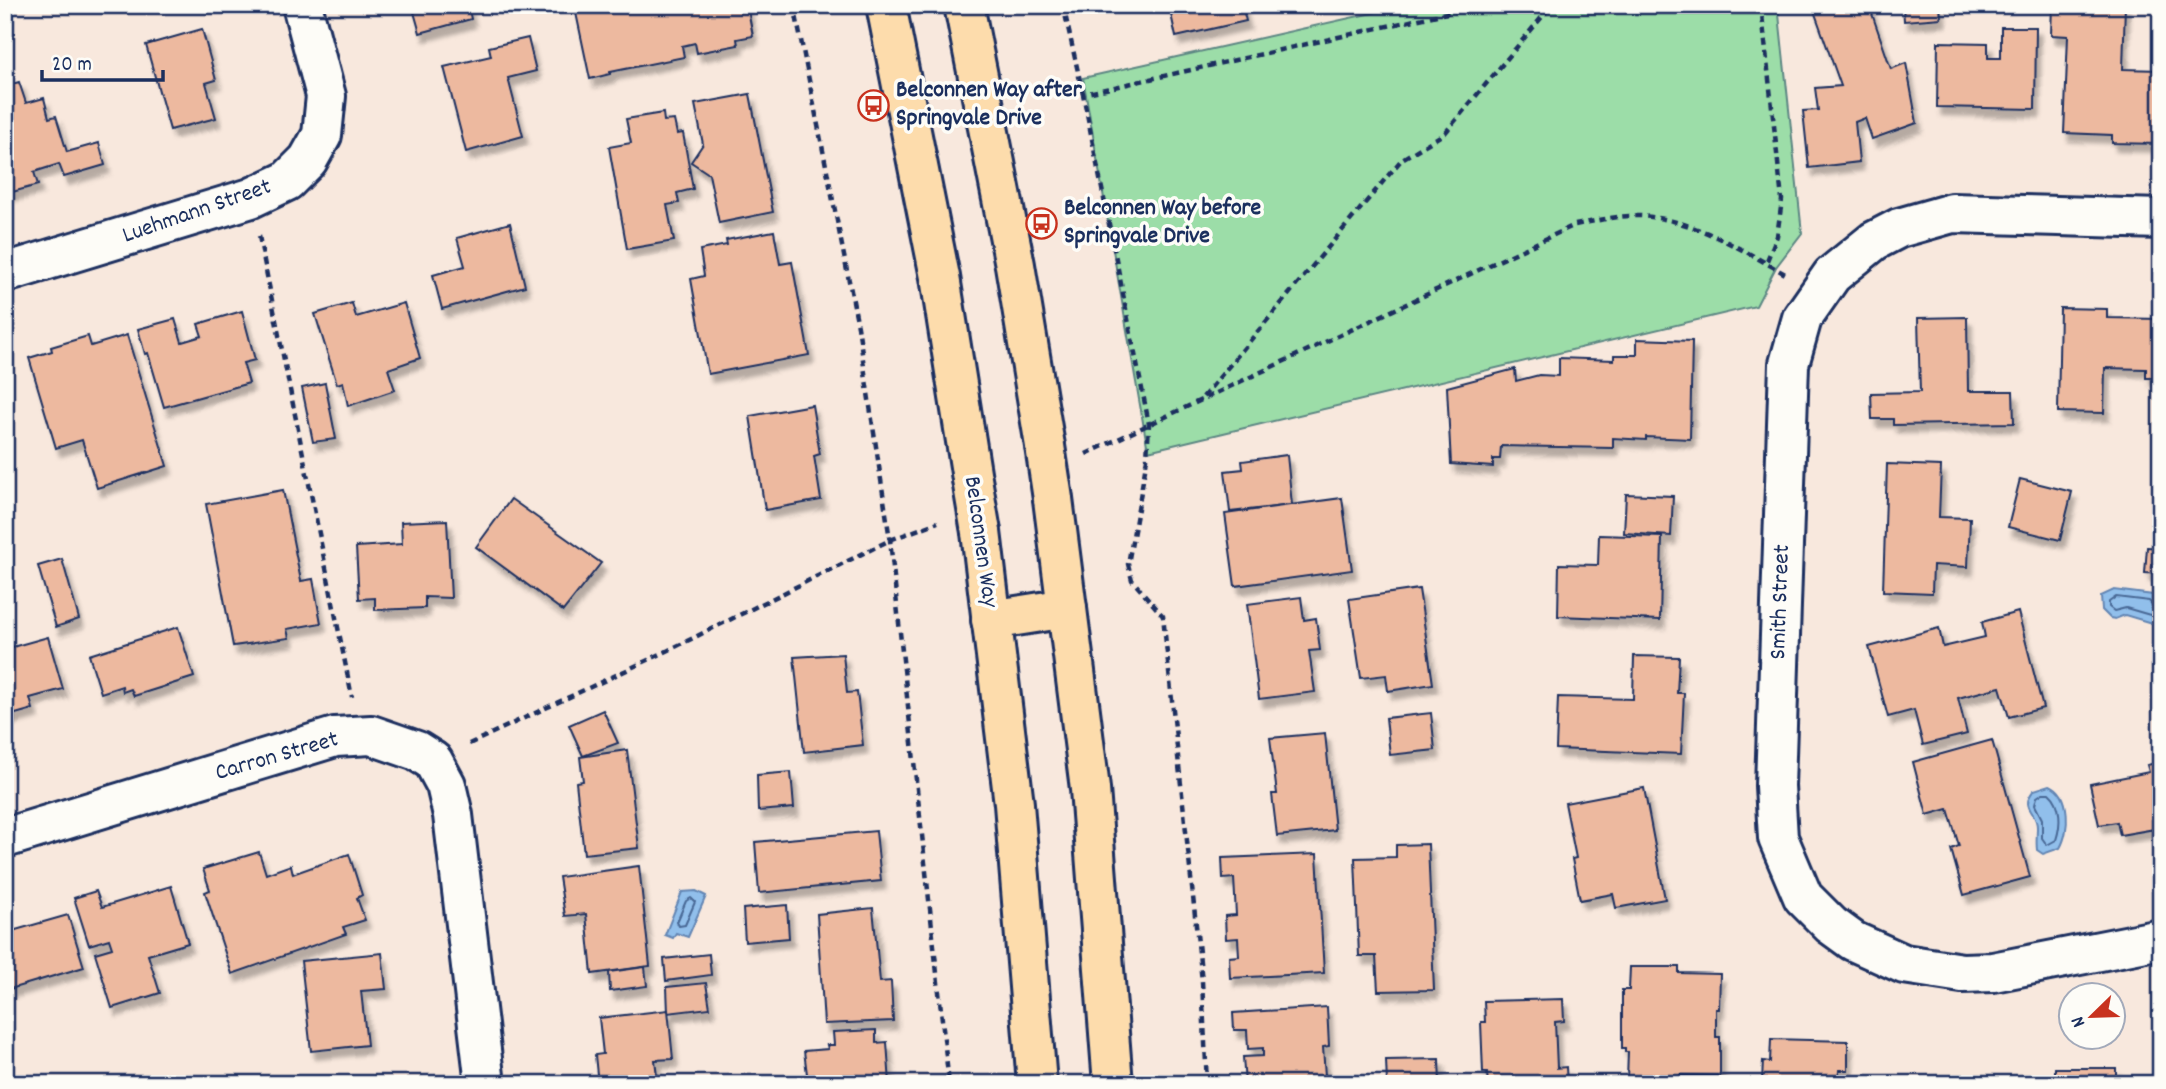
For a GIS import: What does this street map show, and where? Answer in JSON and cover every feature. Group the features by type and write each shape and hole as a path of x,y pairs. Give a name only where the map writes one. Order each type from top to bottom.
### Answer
{"main road":[{"name":"Belconnen Way","path":"886,5 940,277 981,532 1014,804 1037,1084"},
{"path":"964,5 1015,265 1062,451 1053,499 1090,789 1113,1084"},
{"path":"991,620 1068,608"}],"street":[{"name":"Luehmann Street","path":"5,273 251,198 287,181 308,160 322,135 326,96 302,5"},
{"name":"Smith Street","path":"2161,219 1952,213 1899,228 1874,241 1832,275 1819,293 1802,318 1789,364 1774,786 1778,838 1803,897 1831,925 1853,941 1904,964 1962,973 1993,972 2161,939"},
{"name":"Carron Street","path":"5,838 335,737 371,735 417,751 433,761"},
{"path":"433,761 446,785 453,815 485,1084"}],"path":[{"path":"794,5 858,326 890,540 949,1084"},
{"path":"1063,5 1149,424 1147,458 1128,564 1132,580 1163,616 1202,981 1207,1084"},
{"path":"1083,93 1482,5"},
{"path":"1202,399 1402,159 1445,133 1552,5"},
{"path":"1761,5 1782,200 1777,236 1766,263"},
{"path":"251,198 359,736"},
{"path":"1062,451 1149,424 1575,225 1610,218 1642,216 1683,225 1724,242 1819,293"},
{"path":"433,761 663,653 890,540 941,521"}],"green space":[{"path":"1408,5 1778,5 1802,233 1776,267 1756,306 1148,451 1083,78"}],"water":[{"path":"2114,590 2153,595 2161,605 2155,624 2125,615 2110,618 2102,610 2101,596"},
{"path":"2050,785 2062,796 2067,823 2060,848 2043,854 2037,850 2037,827 2028,801 2034,790"},
{"path":"696,891 706,896 688,937 676,933 673,938 665,935 682,892"}],"building":[{"path":"412,5 468,5 471,19 420,33"},
{"path":"590,5 747,5 753,36 737,39 738,45 697,53 695,43 682,46 684,57 610,72 590,79 575,8"},
{"path":"1169,5 1242,5 1246,21 1176,37"},
{"path":"1812,5 1869,5 1891,69 1906,63 1917,123 1872,139 1865,118 1855,122 1859,162 1809,168 1803,111 1818,110 1815,88 1841,86"},
{"path":"1903,5 1940,5 1941,18 1904,21"},
{"path":"2052,5 2125,5 2123,69 2161,70 2161,144 2112,143 2112,135 2064,133 2068,36 2051,35"},
{"path":"2001,27 2036,27 2035,109 1937,107 1938,42 1988,43 1988,58 2001,58"},
{"path":"202,29 216,80 206,83 216,118 170,130 146,45"},
{"path":"528,38 536,71 508,78 523,136 466,152 444,67 491,56 489,47"},
{"path":"19,82 26,103 44,98 49,118 56,116 67,152 99,143 105,165 64,177 59,164 34,172 38,185 5,194 5,86"},
{"path":"750,94 773,212 719,223 709,174 691,162 703,144 695,104"},
{"path":"663,113 664,121 674,120 677,134 683,133 693,189 677,193 679,203 667,205 674,241 627,249 609,147 631,143 626,119"},
{"path":"510,223 525,286 442,309 433,275 465,266 457,238"},
{"path":"774,231 780,264 792,262 809,355 708,374 691,279 704,276 700,250 727,245 726,240"},
{"path":"352,303 356,317 404,303 420,358 388,369 395,390 348,406 343,382 337,384 315,314"},
{"path":"2060,308 2107,309 2107,318 2161,319 2161,378 2146,378 2146,369 2105,368 2104,413 2058,412"},
{"path":"242,311 255,360 243,363 249,383 164,407 138,329 175,319 182,342 202,336 198,324"},
{"path":"1967,317 1968,391 2013,391 2014,423 1893,425 1893,419 1872,419 1871,393 1920,392 1918,318"},
{"path":"127,335 167,466 97,488 82,440 56,448 29,358 52,351 51,347 88,336 91,346"},
{"path":"1637,339 1692,341 1690,439 1613,438 1613,448 1501,446 1500,459 1493,459 1493,467 1451,464 1447,387 1515,369 1516,381 1539,375 1559,376 1559,358 1614,360 1614,355 1637,355"},
{"path":"325,383 336,439 313,442 302,388"},
{"path":"812,405 820,454 814,456 821,500 765,510 750,416"},
{"path":"1287,455 1292,505 1230,512 1225,471 1243,469 1242,461"},
{"path":"1887,464 1941,466 1939,517 1970,518 1968,567 1933,565 1932,593 1883,591"},
{"path":"2020,479 2072,492 2060,540 2008,527"},
{"path":"283,490 301,581 313,579 321,623 287,629 289,638 233,646 206,504"},
{"path":"1626,494 1673,496 1671,536 1624,533"},
{"path":"1342,498 1352,570 1235,586 1225,514"},
{"path":"511,499 601,563 563,611 476,547"},
{"path":"447,520 451,598 425,597 425,608 375,610 375,598 359,599 356,547 402,544 401,522"},
{"path":"1599,535 1662,537 1660,620 1558,616 1559,564 1598,565"},
{"path":"2147,547 2161,548 2161,574 2145,573"},
{"path":"62,559 79,619 56,627 38,566"},
{"path":"1419,589 1433,684 1388,691 1386,675 1361,678 1349,599"},
{"path":"1301,597 1304,620 1316,618 1320,650 1309,651 1315,692 1259,699 1247,604"},
{"path":"2018,612 2043,708 2009,717 2000,687 1958,698 1967,734 1923,745 1914,710 1888,717 1869,647 1939,628 1943,647 1985,637 1982,622"},
{"path":"178,627 194,677 134,696 131,689 123,692 122,686 101,693 89,655"},
{"path":"48,637 63,689 30,698 33,709 5,717 5,649"},
{"path":"843,654 847,693 857,692 863,745 804,752 794,657"},
{"path":"1634,656 1679,657 1677,693 1684,693 1681,754 1556,749 1558,697 1633,699"},
{"path":"603,710 618,743 583,756 569,725"},
{"path":"1431,713 1435,750 1390,755 1386,718"},
{"path":"1325,733 1335,830 1277,836 1272,794 1277,794 1270,738"},
{"path":"1992,740 2030,877 1964,895 1951,849 1959,846 1948,809 1927,815 1913,762"},
{"path":"627,750 639,848 584,854 576,782 583,781 580,757"},
{"path":"2161,762 2161,848 2155,829 2120,835 2117,822 2099,825 2090,784 2149,772 2147,765"},
{"path":"791,772 794,808 758,811 757,775"},
{"path":"1644,788 1665,899 1616,908 1613,894 1580,900 1572,859 1576,858 1565,803"},
{"path":"876,831 881,881 759,893 755,842"},
{"path":"1428,844 1434,990 1378,991 1376,956 1359,956 1355,858 1396,857 1396,845"},
{"path":"259,852 266,874 291,865 293,874 349,854 362,895 357,898 365,920 343,927 346,934 232,974 205,892 210,890 203,869"},
{"path":"1317,854 1324,973 1230,978 1229,957 1239,956 1238,938 1226,939 1225,916 1236,915 1234,878 1223,879 1222,858"},
{"path":"639,866 650,966 592,974 586,914 565,916 559,877"},
{"path":"171,886 188,943 148,955 160,993 112,1008 95,953 112,948 109,939 89,945 74,898 96,891 102,907"},
{"path":"787,905 789,938 745,942 743,909"},
{"path":"873,908 880,982 891,981 893,1021 824,1024 817,914"},
{"path":"68,915 84,967 10,989 5,972 5,933"},
{"path":"382,953 386,989 361,991 367,1045 311,1051 301,961"},
{"path":"709,954 711,975 666,981 664,959"},
{"path":"645,967 647,986 610,991 609,972"},
{"path":"1630,967 1679,967 1679,973 1720,974 1716,1037 1720,1037 1720,1076 1680,1075 1679,1080 1627,1079 1628,1052 1622,1048 1622,990 1629,990"},
{"path":"706,983 710,1008 668,1013 667,987"},
{"path":"1563,999 1564,1021 1555,1022 1557,1068 1566,1067 1567,1084 1488,1084 1487,1073 1483,1073 1481,1022 1485,1022 1484,1001"},
{"path":"1327,1007 1329,1046 1323,1047 1328,1084 1245,1084 1243,1057 1263,1056 1263,1048 1248,1049 1247,1030 1234,1030 1233,1013"},
{"path":"668,1010 673,1059 655,1060 658,1084 598,1084 595,1055 603,1054 599,1018"},
{"path":"876,1030 876,1043 887,1042 890,1084 808,1082 804,1051 828,1049 827,1045 834,1045 833,1032"},
{"path":"1771,1039 1848,1041 1848,1070 1839,1070 1838,1084 1760,1084 1763,1061 1770,1062"},
{"path":"1439,1059 1440,1084 1387,1084 1386,1060"},
{"path":"2055,1068 2116,1068 2116,1084 2055,1084"}],"place":[{"name":"Belconnen Way after Springvale Drive","path":"873,105"},
{"name":"Belconnen Way before Springvale Drive","path":"1041,223"}]}
